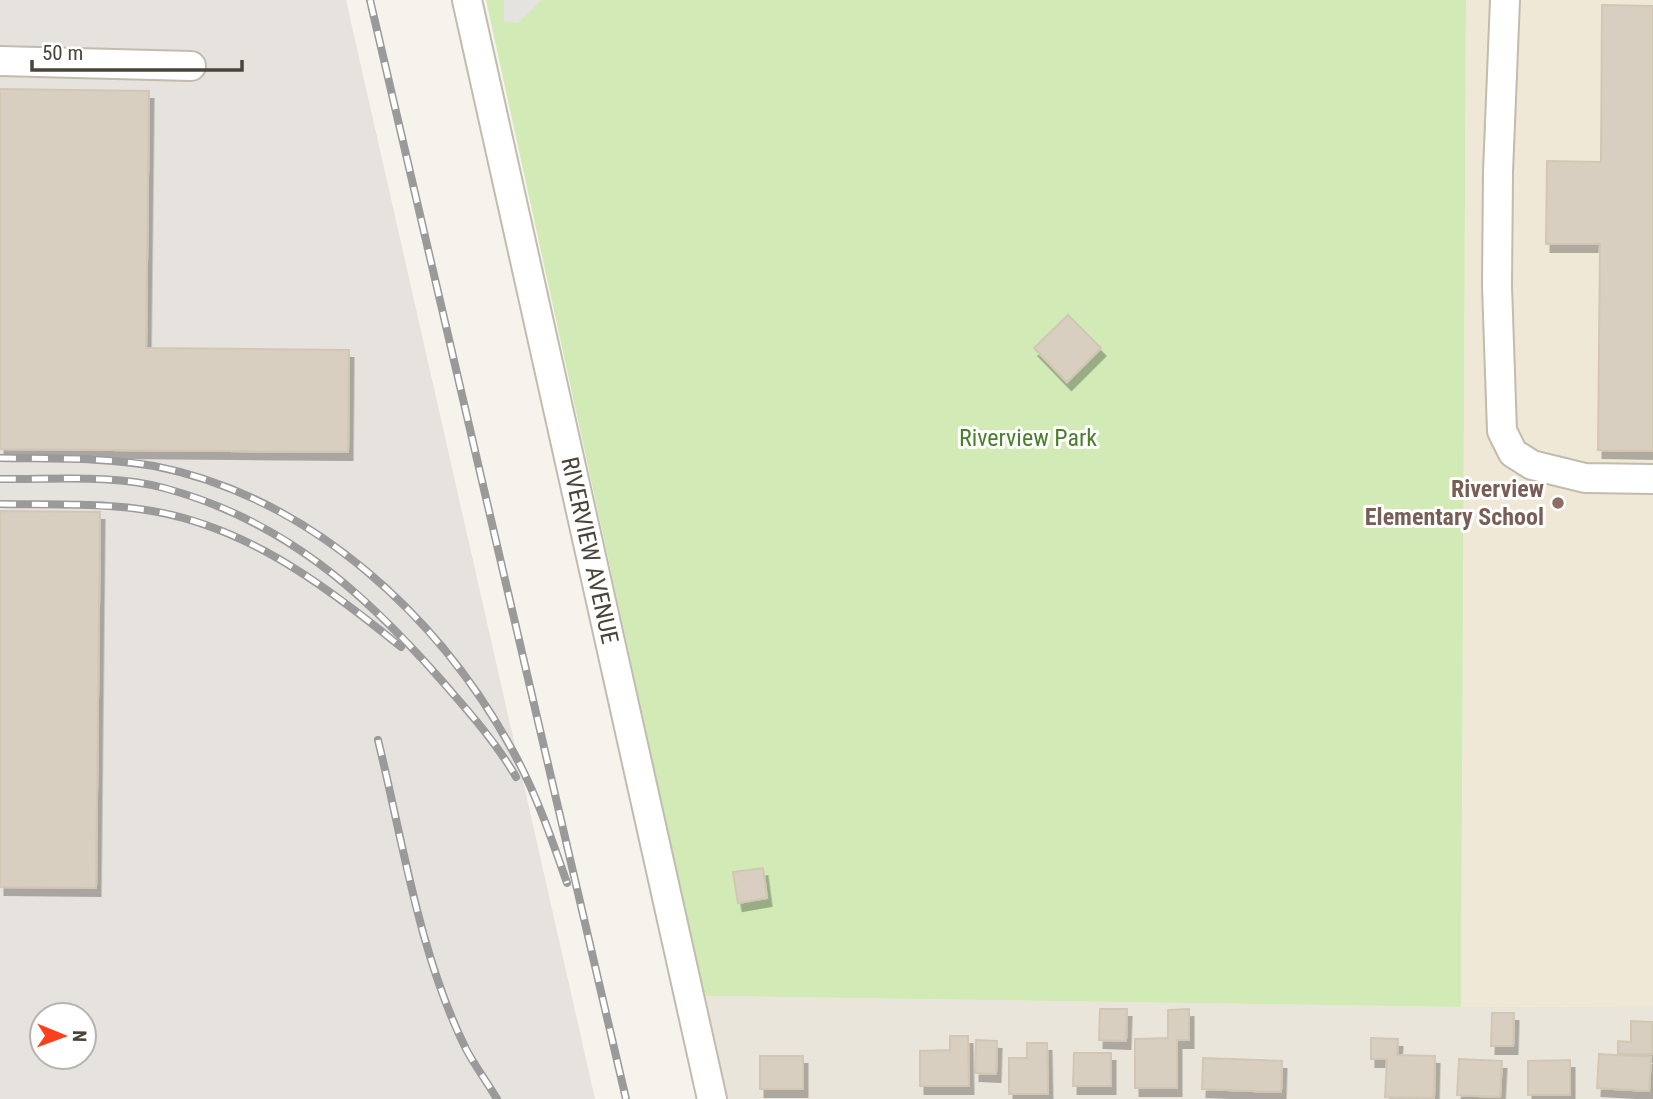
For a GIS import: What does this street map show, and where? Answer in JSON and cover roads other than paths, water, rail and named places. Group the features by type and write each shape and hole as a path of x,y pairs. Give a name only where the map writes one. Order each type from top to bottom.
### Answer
{"street":[{"path":"1505,0 1498,185 1502,431 1513,453 1532,465 1585,478 1653,479"},
{"name":"RIVERVIEW AVENUE","path":"475,6 712,1099"},
{"path":"0,61 191,66"}],"railway":[{"path":"370,0 626,1099"},
{"path":"0,458 135,463 212,482 266,505 318,535 366,570 410,611 449,656 485,704 530,786 567,883"},
{"path":"0,479 103,479 164,488 247,519 283,539 318,563 382,617 481,727 516,777"},
{"path":"0,504 122,507 176,516 212,527 279,559 311,579 401,647"},
{"path":"378,740 414,897 436,975 466,1049 497,1099"}],"place":[{"name":"Riverview Elementary School","path":"1558,503"}],"park label":[{"name":"Riverview Park","path":"1028,438"}]}
